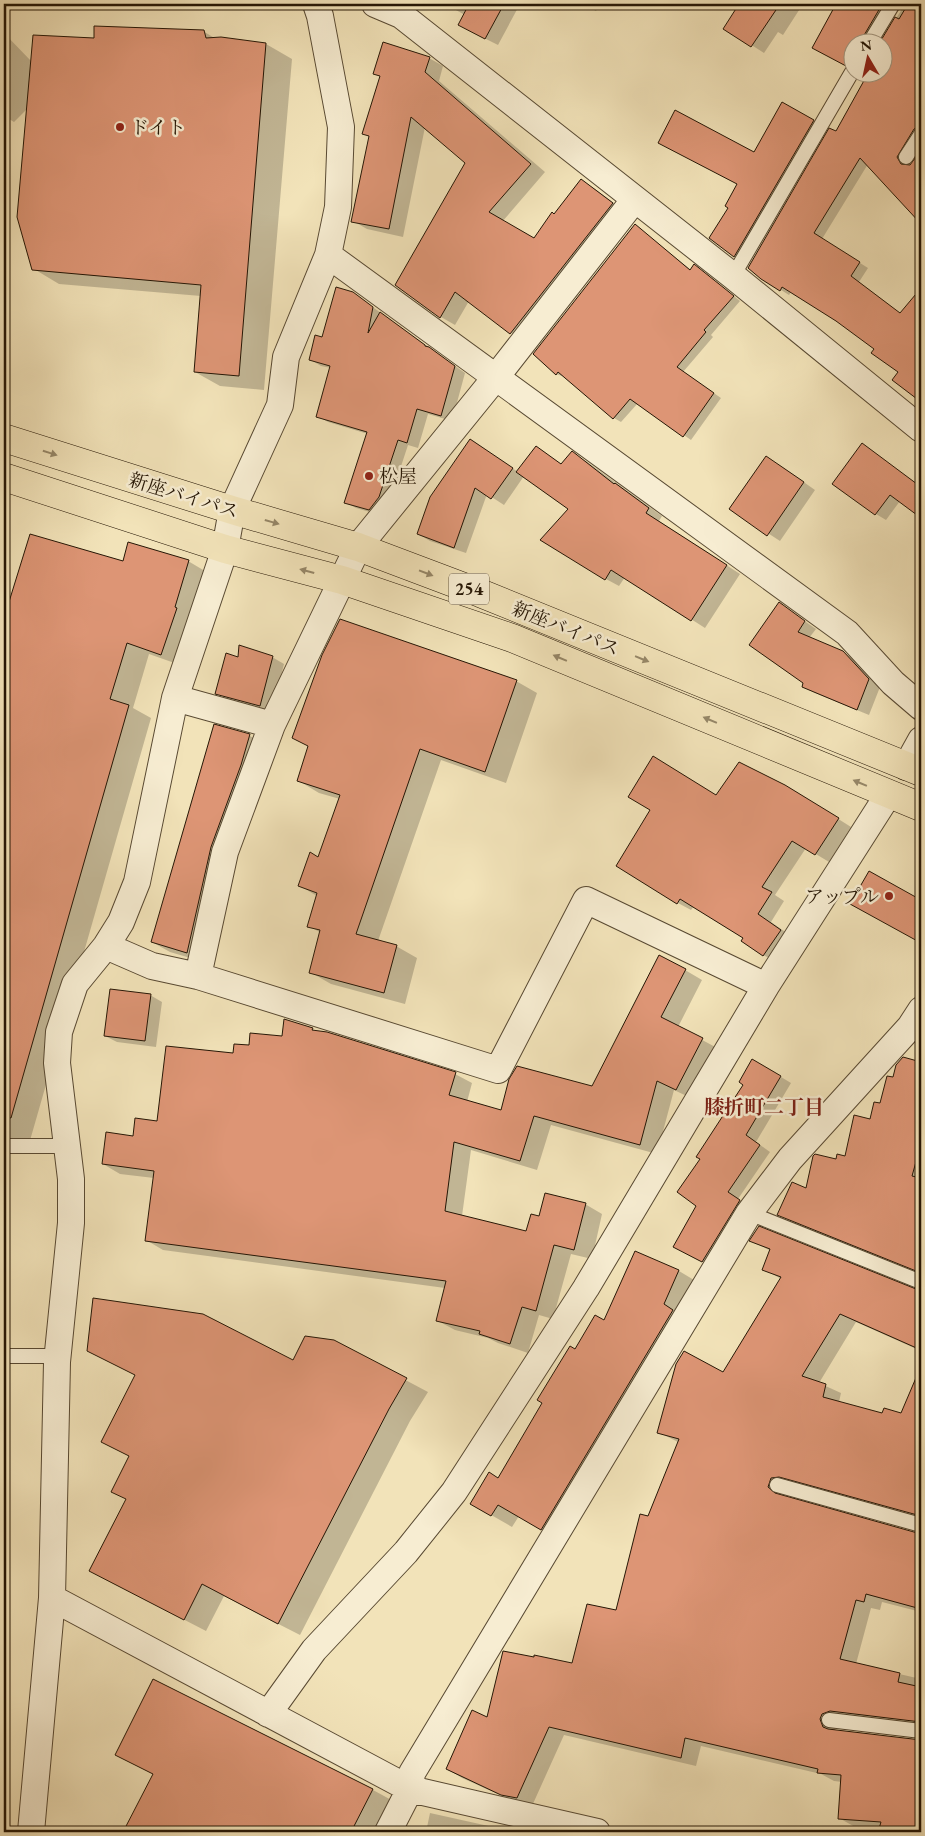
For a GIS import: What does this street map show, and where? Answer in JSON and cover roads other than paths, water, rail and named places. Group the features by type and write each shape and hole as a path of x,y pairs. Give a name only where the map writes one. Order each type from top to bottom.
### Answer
{"highway":[{"name":"新座バイパス","path":"4,438 232,510 358,547 489,596 914,769"},
{"name":"新座バイパス","path":"4,477 226,549 342,580 512,638 888,795 921,807"}],"street":[{"path":"31,1832 52,1598 58,1356 71,1222 71,1179 57,1063 59,1032 75,984 106,946 121,922 137,882 175,698 226,549 232,510 280,405 286,357 328,255 338,207 341,127 320,16 316,4"},
{"path":"375,4 401,14 733,276 921,429"},
{"path":"198,976 225,852 272,725 358,547 496,377 635,199"},
{"path":"328,255 847,633 893,683 921,707"},
{"path":"175,698 272,725"},
{"path":"914,769 921,740"},
{"path":"268,1714 314,1650 406,1552 454,1492 586,1288 766,986 888,795"},
{"path":"106,946 152,966 198,976 498,1070 586,900 766,986"},
{"path":"388,1832 410,1789 412,1773 748,1213 790,1159 910,1028 921,1010"},
{"path":"52,1598 410,1789 597,1832"}],"lane":[{"path":"876,32 893,4"},
{"path":"733,276 846,82"},
{"path":"906,157 921,134"},
{"path":"4,1146 67,1146"},
{"path":"748,1213 921,1282"},
{"path":"4,1356 58,1356"},
{"path":"778,1485 921,1525"},
{"path":"829,1720 921,1731"}],"place":[{"name":"ドイト","path":"120,127"},
{"name":"松屋","path":"369,476"},
{"name":"アップル","path":"889,896"}],"district":[{"name":"膝折町二丁目","path":"764,1107"}]}
